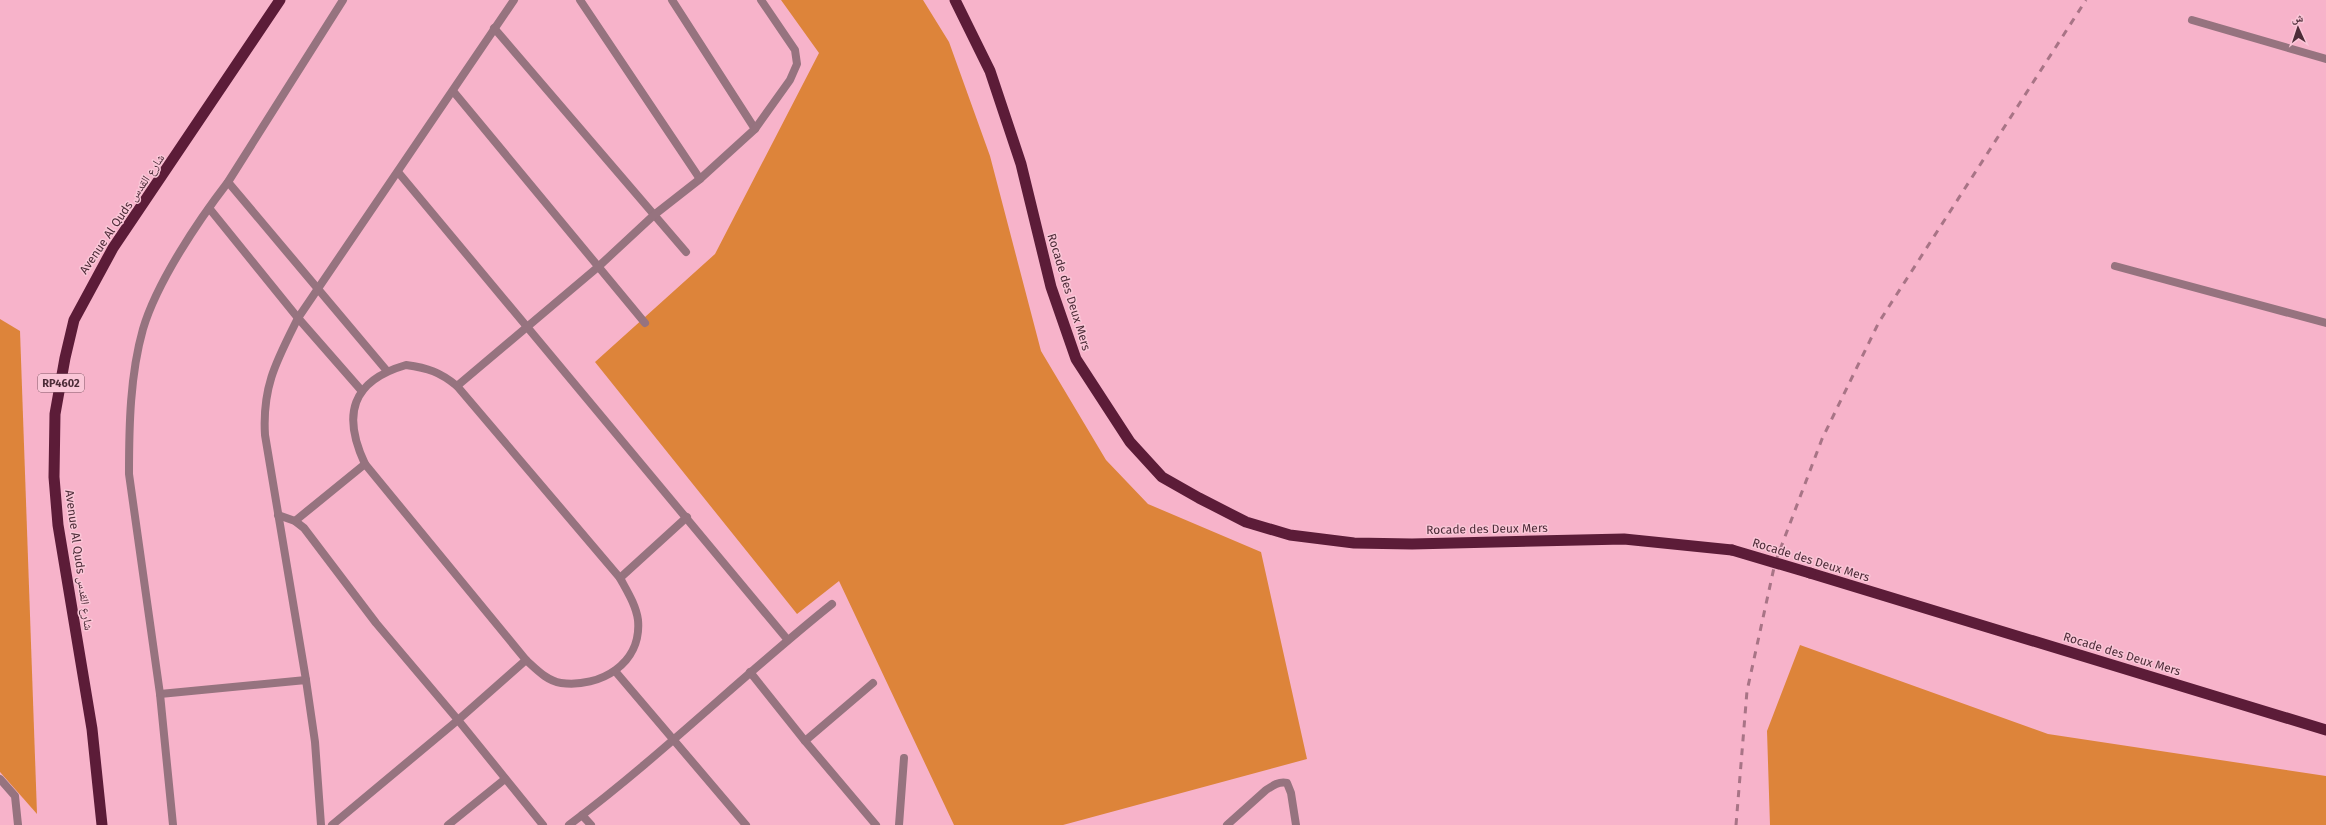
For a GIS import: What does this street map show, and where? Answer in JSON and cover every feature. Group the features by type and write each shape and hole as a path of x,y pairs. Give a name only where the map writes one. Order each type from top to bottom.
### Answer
{"highway":[{"name":"Avenue Al Quds شارع القدس","path":"102,825 92,729 58,526 54,477 55,414 65,358 74,320 113,248 280,0"},
{"name":"Rocade des Deux Mers","path":"955,0 990,71 1021,164 1051,287 1076,359 1130,442 1162,477 1199,498 1246,522 1290,535 1354,543 1412,544 1624,539 1732,550 2326,730"}],"street":[{"path":"173,825 160,694 129,474 129,441 134,378 144,328 157,297 178,257 209,208 228,182 343,0"},
{"path":"321,825 317,756 306,680 265,435 263,410 278,357 298,318 319,290 514,0"},
{"path":"580,0 700,179"},
{"path":"672,0 755,129"},
{"path":"457,386 598,267 654,216 700,179 755,129 790,80 797,64 794,50 762,0"},
{"path":"2192,20 2326,59"},
{"path":"494,28 686,252"},
{"path":"453,91 645,323"},
{"path":"398,172 687,517 787,640"},
{"path":"228,182 387,371"},
{"path":"209,208 298,318 362,390"},
{"path":"2115,266 2326,323"},
{"path":"406,365 428,368 442,374 457,386 620,578 636,610 638,625 634,645 626,660 603,679 585,683 560,683 541,675 526,660 365,464 353,432 353,415 362,390 387,371 406,365"},
{"path":"295,521 365,464"},
{"path":"278,515 295,521 310,536 376,623 458,720 543,825"},
{"path":"620,578 687,517"},
{"path":"569,825 674,739 787,640 832,604"},
{"path":"332,825 458,720 526,660"},
{"path":"615,670 746,825"},
{"path":"750,672 805,741 876,825"},
{"path":"160,694 306,680"},
{"path":"805,741 873,682"},
{"path":"899,825 904,758"},
{"path":"0,779 15,796 18,825"},
{"path":"448,825 506,779"},
{"path":"1227,825 1266,790 1283,782 1289,786 1296,825"},
{"path":"582,815 590,825"}],"shaded area":[{"path":"781,0 923,0 949,42 990,156 1041,351 1106,460 1148,504 1261,552 1307,759 1063,825 954,825 839,581 797,614 595,362 715,254 819,53"},
{"path":"0,319 20,331 37,814 0,772"},
{"path":"1800,645 2048,734 2326,776 2326,825 1770,825 1767,731"}],"railway":[{"path":"1736,825 1747,691 1775,563 1822,439 1879,322 2086,0"}]}
